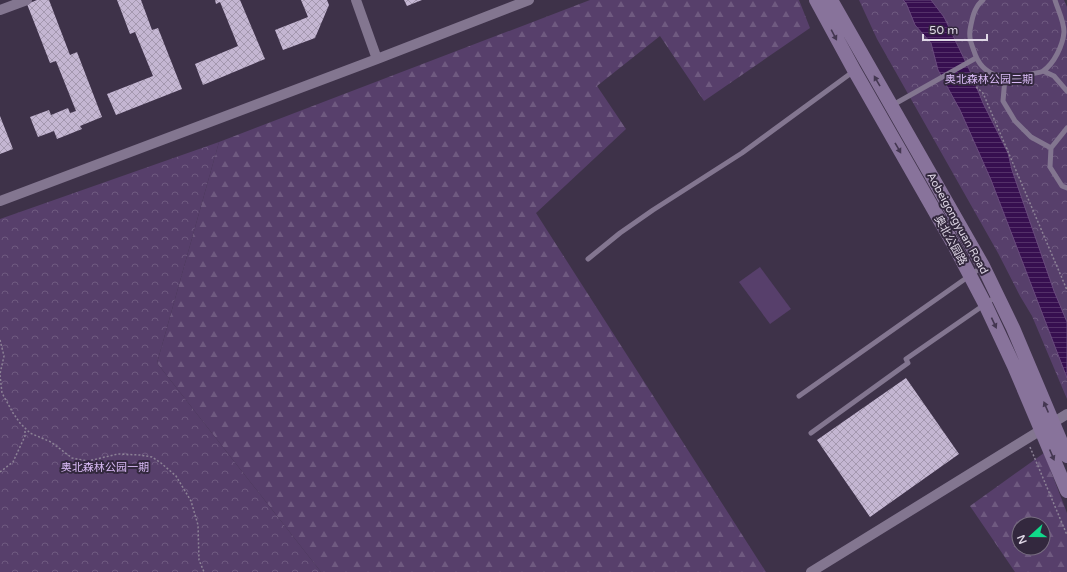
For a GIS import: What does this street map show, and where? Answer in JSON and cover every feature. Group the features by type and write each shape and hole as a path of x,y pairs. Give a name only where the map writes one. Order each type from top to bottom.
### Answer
{"main road":[{"name":"奥北公园路","path":"816,0 985,304 1047,427 1067,491"},
{"name":"Aobeigongyuan Road","path":"831,0 983,266 998,296 1047,427 1067,456"}],"street":[{"path":"0,10 27,0"},
{"path":"356,0 377,59"},
{"path":"0,201 529,0"},
{"path":"811,572 1067,414"}],"lane":[{"path":"983,0 973,16 969,37 976,58 988,72 1005,78 1023,76 1043,71 1057,57 1064,33 1063,21 1055,0"},
{"path":"878,113 976,58"},
{"path":"588,259 620,233 742,153 866,62"},
{"path":"1043,71 1054,76 1067,91"},
{"path":"1005,78 1003,101 1015,121 1031,137 1051,148"},
{"path":"1067,128 1051,148 1050,167 1062,186 1067,188"},
{"path":"799,396 983,266"},
{"path":"811,433 908,362 906,359 998,296"}],"path":[{"path":"961,74 983,93 1067,290"},
{"path":"0,340 4,356 0,375 2,393 13,414 30,433 51,442 72,458 88,460 118,454 152,457 176,476 191,501 198,525 199,560 204,572"},
{"path":"0,472 13,462 25,436 26,428"},
{"path":"1027,439 1067,535"}],"green space":[{"path":"590,0 799,0 810,28 704,101 660,36 597,86 626,129 536,213 766,572 321,572 157,363 219,142"},
{"name":"奥北森林公园二期","path":"859,0 1064,0 1067,7 1067,399 1032,316 877,39"},
{"name":"奥北森林公园一期","path":"219,142 157,363 321,572 0,572 0,219"},
{"path":"760,267 791,309 770,324 739,282"},
{"path":"1044,453 1067,513 1067,572 1015,572 970,506"}],"shaded area":[{"path":"903,0 931,0 944,17 970,71 983,103 1008,153 1012,170 1054,291 1067,322 1067,378 991,180 960,110 938,70 931,43 915,25 906,3"}],"building":[{"path":"37,0 49,0 70,55 77,52 102,117 80,126 82,129 57,139 54,131 38,137 30,117 49,110 51,115 68,108 70,113 76,111 56,61 50,63 27,4"},
{"path":"117,0 141,0 152,30 158,28 182,89 116,115 107,94 153,76 135,32 130,34"},
{"path":"215,0 240,0 265,59 203,85 195,64 238,46 220,2 216,4"},
{"path":"301,0 327,0 329,5 315,38 283,50 275,30 308,17"},
{"path":"404,0 422,0 407,6"},
{"path":"0,116 13,149 0,154"},
{"path":"906,378 959,454 870,517 817,440"}]}
